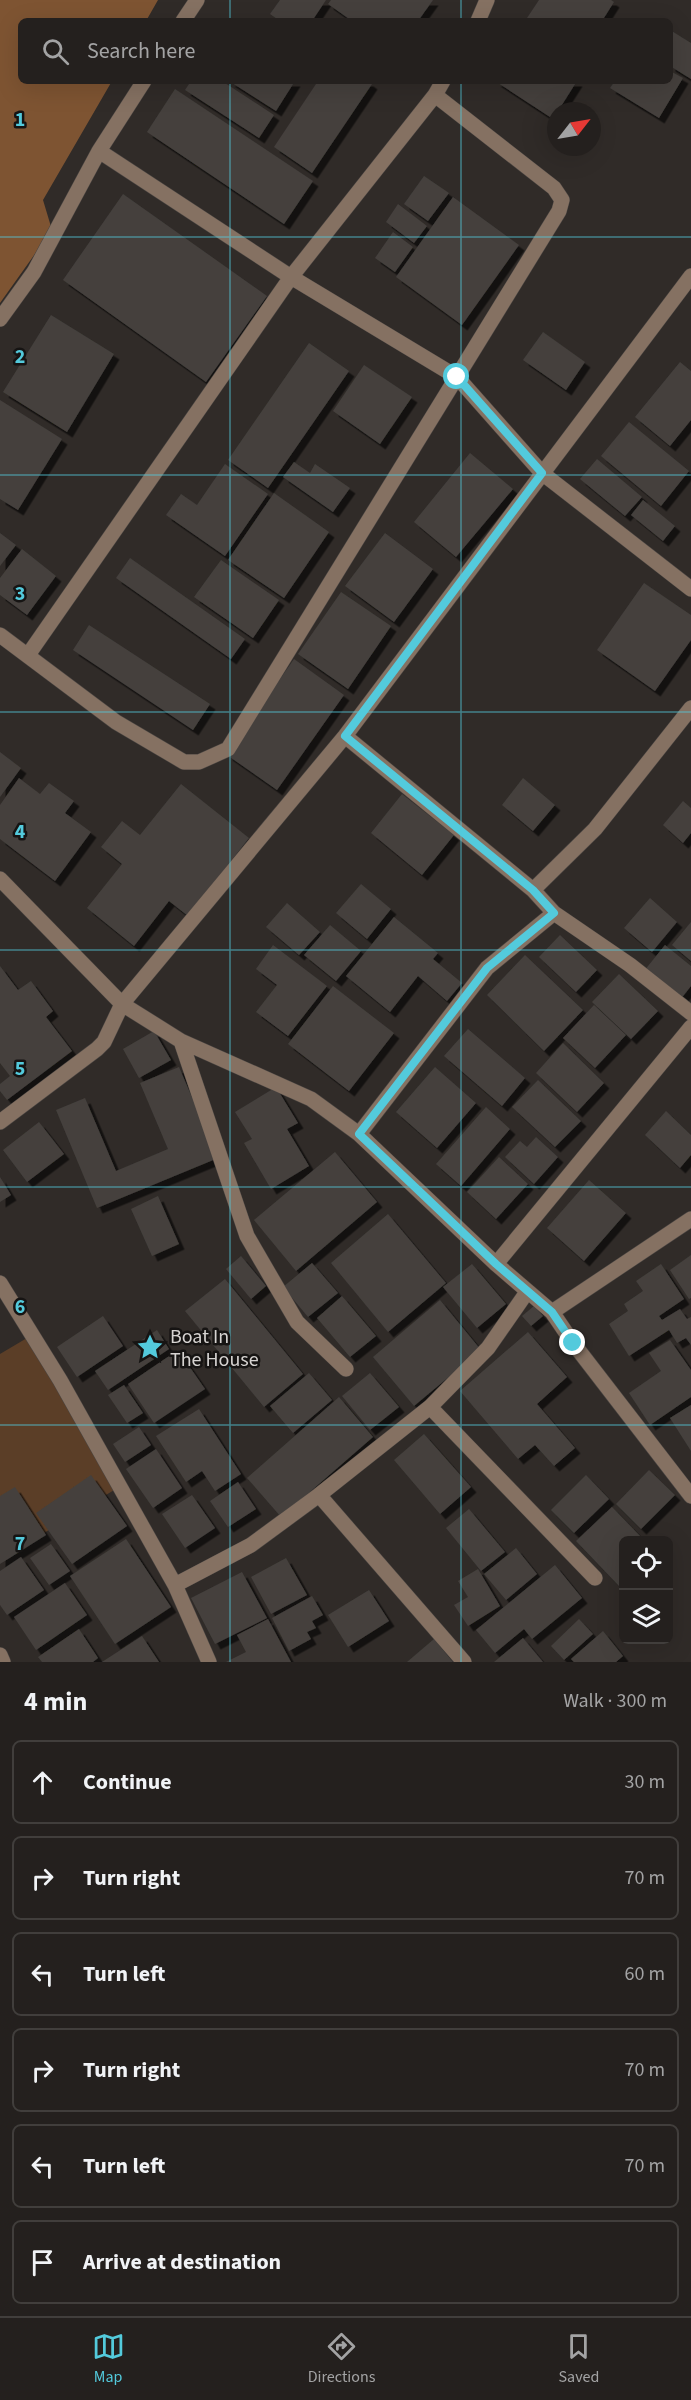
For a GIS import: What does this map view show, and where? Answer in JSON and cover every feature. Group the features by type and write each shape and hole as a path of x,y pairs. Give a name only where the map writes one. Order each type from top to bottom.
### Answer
{"street":[{"path":"185,18 197,0"},
{"path":"479,18 487,0"},
{"path":"0,319 34,272 99,151 142,84"},
{"path":"28,655 291,277 441,84"},
{"path":"0,635 116,722 184,762 199,762 228,749 560,211 562,200 554,188 435,95"},
{"path":"99,151 291,277 457,377 542,473 691,590"},
{"path":"0,1122 104,1042 122,1004 345,736 691,276"},
{"path":"533,890 595,830 691,708"},
{"path":"345,736 533,890 554,913 630,965 691,1012"},
{"path":"0,879 122,1004 181,1041 311,1099 359,1134 496,1264 552,1312 579,1353 691,1496"},
{"path":"359,1134 487,968 554,913"},
{"path":"496,1264 691,1027"},
{"path":"181,1041 247,1236 297,1322 346,1369"},
{"path":"552,1312 689,1223"},
{"path":"0,1283 60,1380 175,1585 209,1662"},
{"path":"175,1585 251,1545 319,1495 430,1407 488,1348 527,1292"},
{"path":"430,1407 595,1578"},
{"path":"319,1495 464,1662"},
{"path":"0,1655 3,1662"}],"shaded area":[{"path":"0,0 158,0 148,18 18,18 18,84 110,84 43,200 52,230 0,303"},
{"path":"27,1338 119,1487 0,1560 0,1354"}],"building":[{"path":"280,0 326,0 314,18 276,18 270,14"},
{"path":"331,0 433,0 420,18 348,18 328,4"},
{"path":"539,0 611,0 614,2 604,18 527,18"},
{"path":"673,32 691,43 691,79 673,68"},
{"path":"673,73 683,78 659,118 610,88 613,84 673,84"},
{"path":"189,84 227,84 274,115 259,138 185,90"},
{"path":"234,84 293,84 276,111"},
{"path":"316,84 372,84 312,173 274,147"},
{"path":"500,84 575,84 564,102 547,102 547,115"},
{"path":"175,89 313,181 284,224 147,132"},
{"path":"424,176 449,193 428,221 404,204"},
{"path":"123,194 267,296 206,382 63,280"},
{"path":"453,197 519,245 462,325 396,277"},
{"path":"398,204 427,226 414,243 386,222"},
{"path":"393,232 413,247 395,272 375,258"},
{"path":"51,315 114,354 67,432 3,392"},
{"path":"543,332 585,362 566,390 523,360"},
{"path":"309,343 349,371 268,488 228,460"},
{"path":"680,362 691,371 691,420 670,446 635,417"},
{"path":"364,365 412,397 380,444 333,411"},
{"path":"0,400 62,439 18,510 0,499"},
{"path":"629,422 689,471 661,506 601,456"},
{"path":"470,453 513,489 456,557 414,522"},
{"path":"597,459 642,497 625,516 580,479"},
{"path":"294,462 310,473 315,464 350,488 333,512 283,477"},
{"path":"225,464 268,494 225,556 166,515 181,494 197,505"},
{"path":"274,493 329,532 284,598 228,560"},
{"path":"643,500 675,526 663,541 631,515"},
{"path":"0,533 16,545 0,566"},
{"path":"385,533 433,569 394,622 345,586"},
{"path":"22,549 56,576 27,615 0,595 0,578"},
{"path":"130,558 245,639 231,659 116,578"},
{"path":"221,560 279,600 253,638 194,597"},
{"path":"644,583 691,615 691,640 655,691 597,650"},
{"path":"341,592 391,626 348,689 298,654"},
{"path":"89,625 210,704 193,730 73,650"},
{"path":"294,659 344,695 277,790 227,755"},
{"path":"0,752 21,768 0,797"},
{"path":"19,778 40,794 49,783 74,801 65,813 91,832 55,881 0,839 0,805"},
{"path":"523,778 555,805 533,831 502,805"},
{"path":"181,784 249,838 188,916 169,901 134,946 87,908 122,864 101,847 122,821 140,835"},
{"path":"402,794 454,835 422,875 371,833"},
{"path":"683,801 691,808 691,833 683,843 663,825"},
{"path":"361,884 391,909 367,939 336,913"},
{"path":"650,898 677,922 652,952 624,928"},
{"path":"287,903 320,932 299,955 266,927"},
{"path":"394,917 438,953 433,959 462,983 447,1001 418,976 390,1012 346,976"},
{"path":"691,922 691,961 672,945"},
{"path":"330,925 361,951 336,981 304,955"},
{"path":"560,935 597,970 576,992 539,957"},
{"path":"273,945 327,986 288,1036 256,1012 277,985 256,969"},
{"path":"665,945 691,966 691,986 680,1000 644,971"},
{"path":"525,955 583,1010 544,1051 487,995"},
{"path":"0,966 18,990 31,981 53,1011 46,1017 72,1051 7,1100 0,1091 0,1084 10,1076 0,1063"},
{"path":"619,974 658,1011 631,1039 592,1002"},
{"path":"333,986 394,1033 349,1091 288,1044"},
{"path":"594,1005 626,1035 595,1068 563,1038"},
{"path":"468,1029 525,1078 502,1106 444,1056"},
{"path":"154,1031 171,1060 139,1078 123,1049"},
{"path":"563,1043 604,1083 577,1112 536,1073"},
{"path":"179,1067 218,1158 97,1208 56,1110 85,1098 116,1171 168,1149 140,1083"},
{"path":"435,1067 476,1103 437,1148 396,1112"},
{"path":"538,1080 581,1121 555,1147 512,1107"},
{"path":"276,1087 298,1123 287,1129 309,1166 271,1189 244,1143 252,1139 235,1112"},
{"path":"486,1107 510,1129 461,1186 436,1164"},
{"path":"666,1111 691,1135 691,1155 680,1168 645,1135"},
{"path":"39,1122 64,1154 27,1182 3,1150"},
{"path":"536,1137 558,1157 534,1184 505,1157 520,1141 527,1147"},
{"path":"335,1152 377,1202 296,1271 254,1220"},
{"path":"499,1157 528,1184 496,1219 467,1192"},
{"path":"0,1177 11,1195 0,1202"},
{"path":"589,1180 626,1213 584,1261 547,1228"},
{"path":"158,1196 179,1244 152,1256 131,1209"},
{"path":"388,1214 446,1283 388,1332 331,1263"},
{"path":"691,1255 691,1298 689,1299 670,1270"},
{"path":"241,1256 266,1286 251,1299 226,1269"},
{"path":"312,1263 338,1293 308,1317 283,1287"},
{"path":"472,1264 506,1304 477,1328 443,1287"},
{"path":"661,1264 684,1299 659,1316 662,1320 680,1309 687,1319 691,1317 691,1345 686,1338 677,1343 669,1330 629,1356 609,1324 628,1311 624,1304 643,1291 636,1281"},
{"path":"225,1279 303,1374 264,1407 185,1311"},
{"path":"342,1296 376,1336 350,1357 317,1318"},
{"path":"440,1300 481,1350 414,1406 373,1357"},
{"path":"534,1306 543,1316 531,1326 522,1316"},
{"path":"103,1316 123,1346 77,1377 57,1347"},
{"path":"157,1330 169,1349 108,1390 95,1371"},
{"path":"528,1332 567,1377 537,1404 575,1448 554,1466 535,1445 518,1459 460,1391"},
{"path":"670,1340 691,1370 691,1397 650,1425 629,1393 661,1371 649,1353"},
{"path":"178,1350 205,1389 154,1423 128,1384"},
{"path":"309,1373 332,1400 293,1433 270,1406"},
{"path":"370,1373 399,1407 370,1430 342,1396"},
{"path":"124,1385 143,1413 127,1423 108,1395"},
{"path":"339,1397 373,1437 281,1517 247,1478"},
{"path":"691,1405 691,1451 670,1418"},
{"path":"199,1409 241,1474 215,1491 202,1471 186,1482 156,1436"},
{"path":"139,1427 151,1445 125,1462 113,1444"},
{"path":"424,1434 471,1487 440,1514 394,1460"},
{"path":"156,1449 182,1488 153,1508 126,1469"},
{"path":"649,1470 675,1495 641,1529 616,1504"},
{"path":"91,1475 127,1526 72,1564 36,1513"},
{"path":"586,1475 609,1499 574,1533 551,1510"},
{"path":"238,1482 256,1509 228,1527 210,1501"},
{"path":"15,1487 46,1535 0,1564 0,1496"},
{"path":"192,1495 215,1528 185,1548 162,1514"},
{"path":"612,1507 640,1536 619,1536 619,1586 576,1541"},
{"path":"469,1509 505,1552 481,1571 446,1528"},
{"path":"126,1539 171,1607 115,1644 70,1576"},
{"path":"51,1544 70,1571 49,1585 30,1558"},
{"path":"516,1548 537,1574 506,1600 484,1574"},
{"path":"21,1557 44,1590 7,1615 0,1605 0,1571"},
{"path":"286,1558 307,1595 271,1614 251,1577"},
{"path":"555,1565 582,1598 532,1639 524,1629 495,1653 476,1630"},
{"path":"478,1569 500,1606 468,1626 454,1605 468,1597 458,1581"},
{"path":"242,1572 267,1618 215,1644 191,1598"},
{"path":"65,1583 87,1615 36,1650 14,1617"},
{"path":"369,1590 389,1621 348,1647 328,1615"},
{"path":"312,1596 323,1615 312,1621 316,1628 307,1632 311,1639 289,1651 272,1618"},
{"path":"268,1619 291,1662 226,1662 246,1652 237,1635"},
{"path":"579,1619 593,1634 564,1660 551,1646"},
{"path":"79,1629 98,1658 93,1662 42,1662 38,1657"},
{"path":"603,1631 623,1656 616,1662 574,1662 571,1659"},
{"path":"142,1636 159,1662 102,1662"},
{"path":"523,1638 543,1662 494,1662"},
{"path":"434,1639 453,1662 407,1662"}],"place":[{"name":"Boat In The House","path":"150,1347"}],"route":[{"path":"457,377 542,473 345,736 533,890 554,913 487,968 359,1134 496,1264 552,1312 573,1343"}]}
